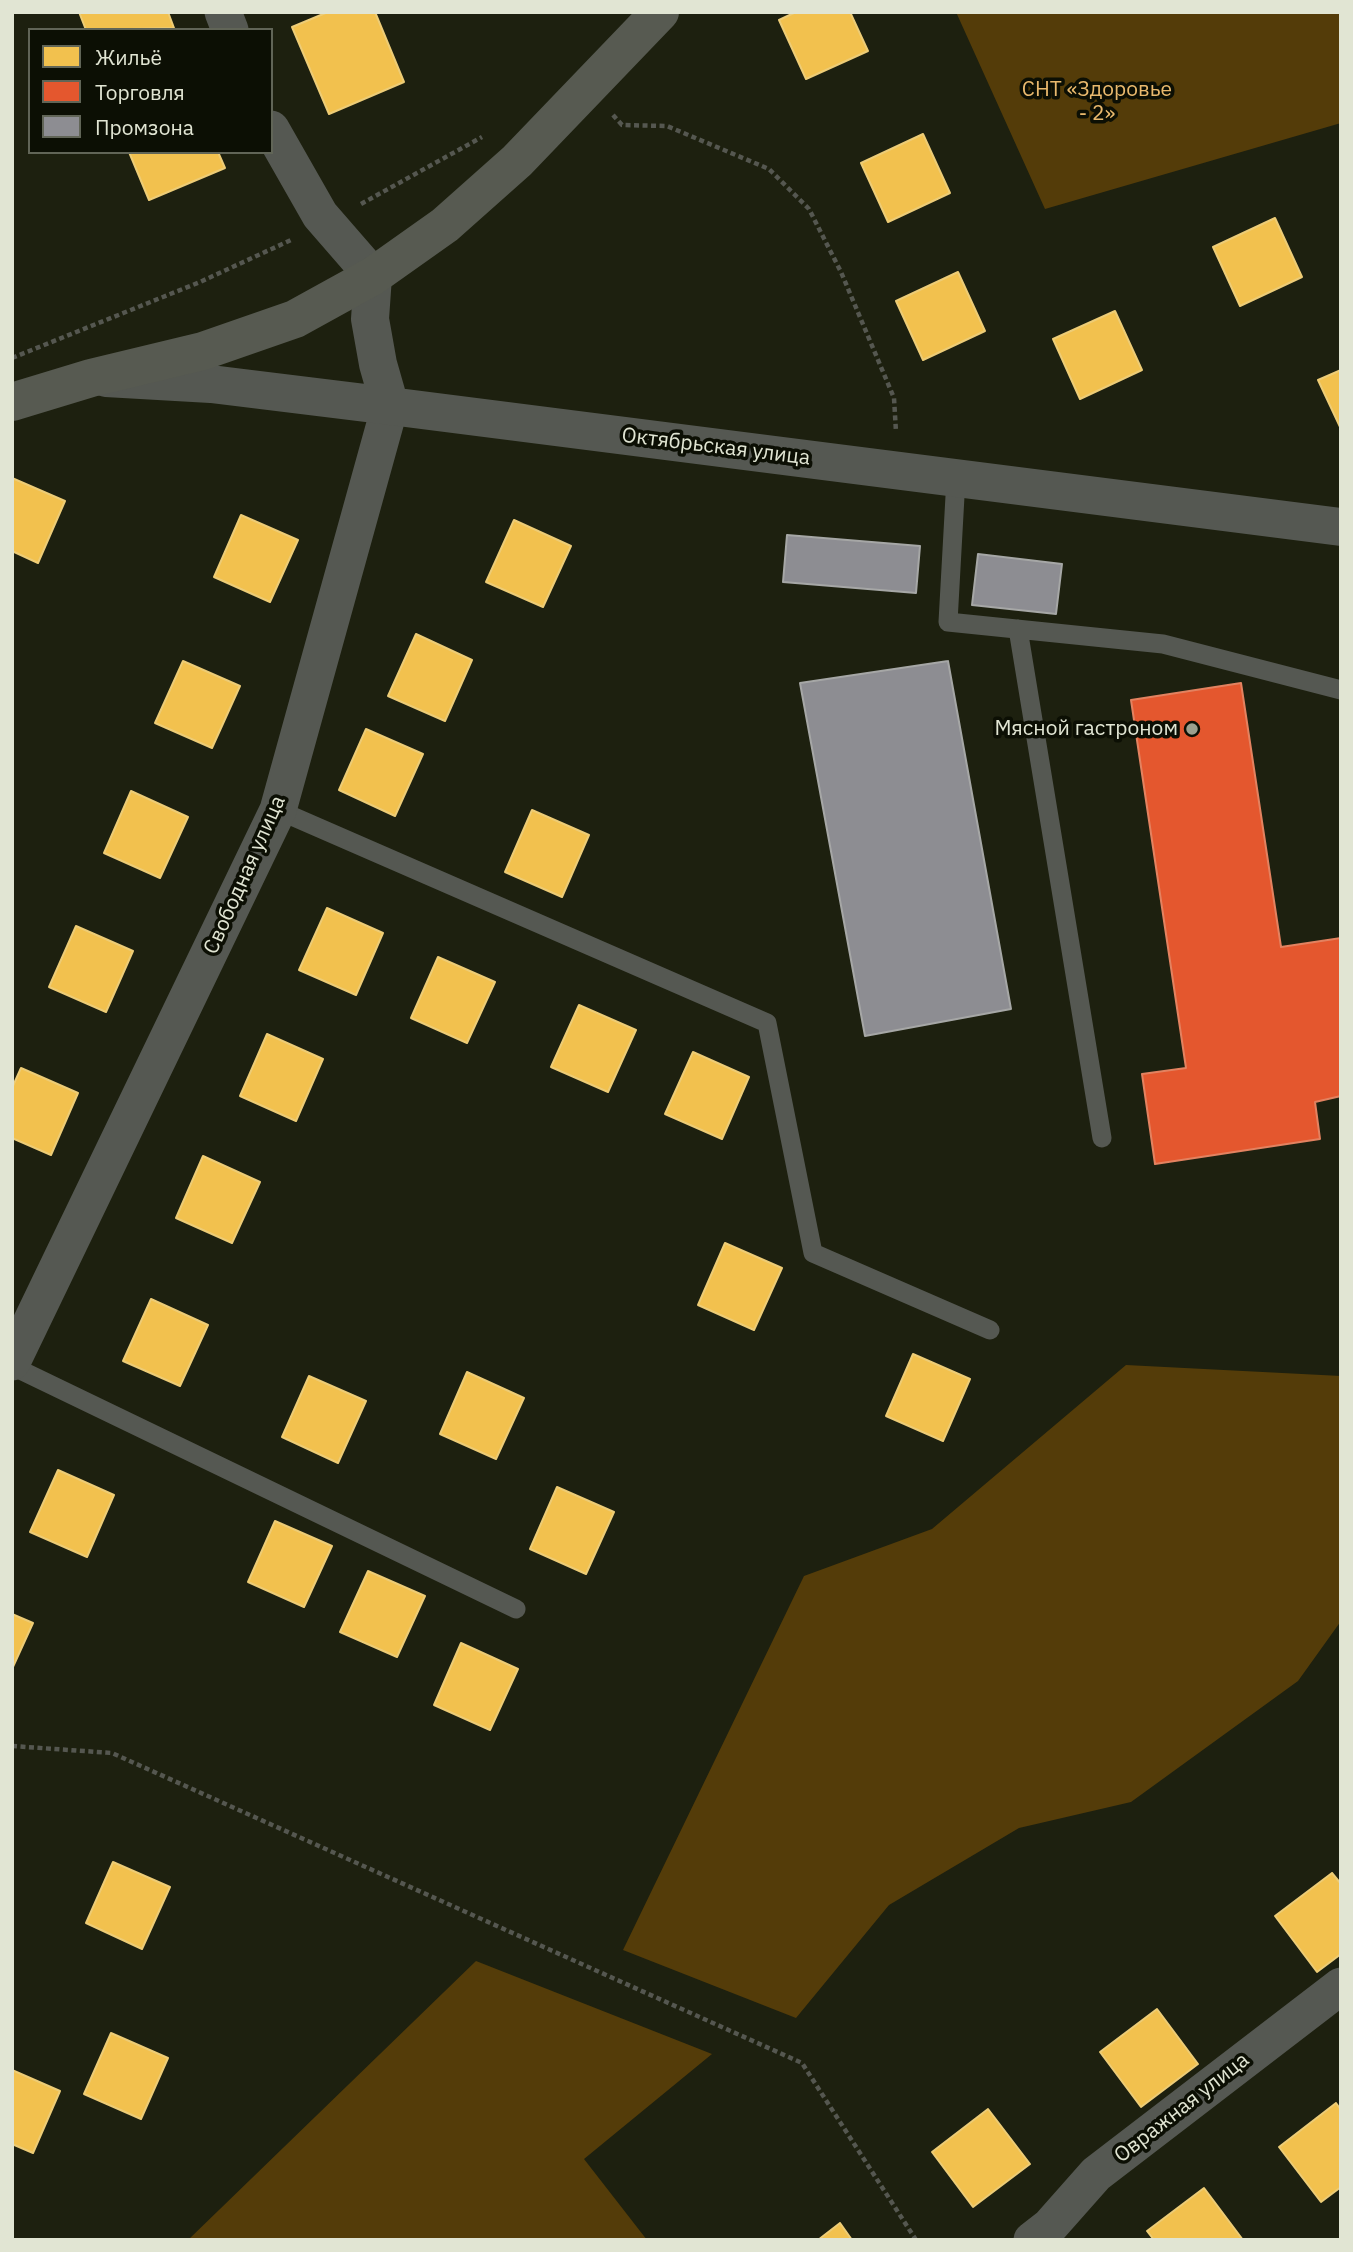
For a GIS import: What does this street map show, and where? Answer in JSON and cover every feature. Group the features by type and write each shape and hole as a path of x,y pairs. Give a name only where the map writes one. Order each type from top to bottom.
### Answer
{"main road":[{"name":"Октябрьская улица","path":"12,402 91,378 203,351 295,319 373,276 445,225 517,161 660,12"}],"street":[{"path":"273,132 326,223 373,276 370,319 378,364 390,406"},
{"name":"Октябрьская улица","path":"91,378 211,384 1341,527"},
{"name":"Свободная улица","path":"12,1364 278,810 390,406"},
{"name":"Овражная улица","path":"1032,2240 1050,2226 1096,2174 1341,1986"}],"lane":[{"path":"956,478 948,622 1163,644 1341,690"},
{"path":"1018,629 1102,1139"},
{"path":"278,810 767,1023 813,1253 990,1330"},
{"path":"12,1364 516,1609"}],"path":[{"path":"589,88 622,125 667,126 769,169 809,209 841,271 894,398 898,471"},
{"path":"12,358 200,282 326,223 492,132"},
{"path":"12,1746 111,1753 802,2063 916,2240"}],"green space":[{"name":"СНТ «Здоровье - 2»","path":"956,12 1341,12 1341,123 1045,209"},
{"path":"1126,1365 1341,1376 1341,1621 1298,1681 1131,1802 1019,1828 889,1905 796,2018 623,1950 804,1576 932,1529"},
{"path":"476,1961 712,2054 584,2159 647,2240 188,2240"}],"building: Жильё":[{"path":"79,12 168,12 174,28 85,28"},
{"path":"328,12 375,12 404,82 329,114 292,27"},
{"path":"796,12 850,12 868,51 806,79 779,20"},
{"path":"923,134 950,193 888,222 861,163"},
{"path":"130,154 219,154 225,168 149,200"},
{"path":"1275,218 1302,277 1240,306 1213,247"},
{"path":"958,272 985,331 923,360 896,301"},
{"path":"1115,311 1142,370 1080,399 1053,339"},
{"path":"1341,370 1341,429 1318,380"},
{"path":"12,478 65,501 38,563 12,551"},
{"path":"241,515 298,540 270,602 214,577"},
{"path":"514,520 571,546 543,607 486,582"},
{"path":"416,634 472,660 445,721 388,696"},
{"path":"183,661 240,686 212,748 155,723"},
{"path":"366,729 423,754 395,816 339,790"},
{"path":"131,791 188,817 160,878 104,853"},
{"path":"532,810 589,835 562,897 505,872"},
{"path":"327,908 383,933 356,995 299,970"},
{"path":"76,926 133,951 106,1012 49,987"},
{"path":"438,957 495,982 467,1043 411,1018"},
{"path":"579,1005 636,1030 608,1092 551,1067"},
{"path":"267,1034 323,1059 296,1121 240,1096"},
{"path":"693,1052 749,1077 722,1139 665,1114"},
{"path":"21,1068 78,1093 51,1155 12,1138 12,1088"},
{"path":"203,1156 260,1182 232,1243 176,1218"},
{"path":"725,1243 782,1268 754,1330 698,1305"},
{"path":"151,1299 208,1325 180,1386 123,1361"},
{"path":"913,1354 970,1379 943,1441 886,1416"},
{"path":"467,1372 524,1398 496,1459 440,1434"},
{"path":"309,1376 366,1401 338,1463 282,1437"},
{"path":"58,1470 114,1495 87,1557 30,1532"},
{"path":"557,1487 614,1512 586,1574 530,1549"},
{"path":"275,1521 332,1546 304,1607 248,1582"},
{"path":"368,1571 425,1596 397,1657 340,1632"},
{"path":"12,1614 33,1623 12,1669"},
{"path":"461,1643 518,1669 490,1730 434,1705"},
{"path":"113,1862 170,1887 142,1949 86,1923"},
{"path":"1332,1873 1341,1884 1341,1954 1317,1972 1275,1916"},
{"path":"1157,2009 1198,2064 1141,2107 1100,2052"},
{"path":"111,2033 168,2058 141,2119 84,2094"},
{"path":"12,2070 60,2091 33,2153 12,2144"},
{"path":"1336,2103 1341,2110 1341,2187 1321,2202 1279,2147"},
{"path":"988,2109 1030,2164 973,2207 932,2152"},
{"path":"1204,2188 1243,2240 1154,2240 1147,2231"},
{"path":"840,2223 852,2240 818,2240"}],"building: Торговля":[{"path":"1241,683 1281,947 1341,938 1341,1096 1315,1102 1320,1139 1155,1164 1142,1074 1186,1068 1131,700"}],"building: Промзона":[{"path":"787,535 920,546 916,593 783,582"},
{"path":"978,554 1062,564 1056,614 972,605"},
{"path":"948,661 1011,1009 865,1036 800,683"}],"place":[{"name":"Мясной гастроном","path":"1192,729"}]}
